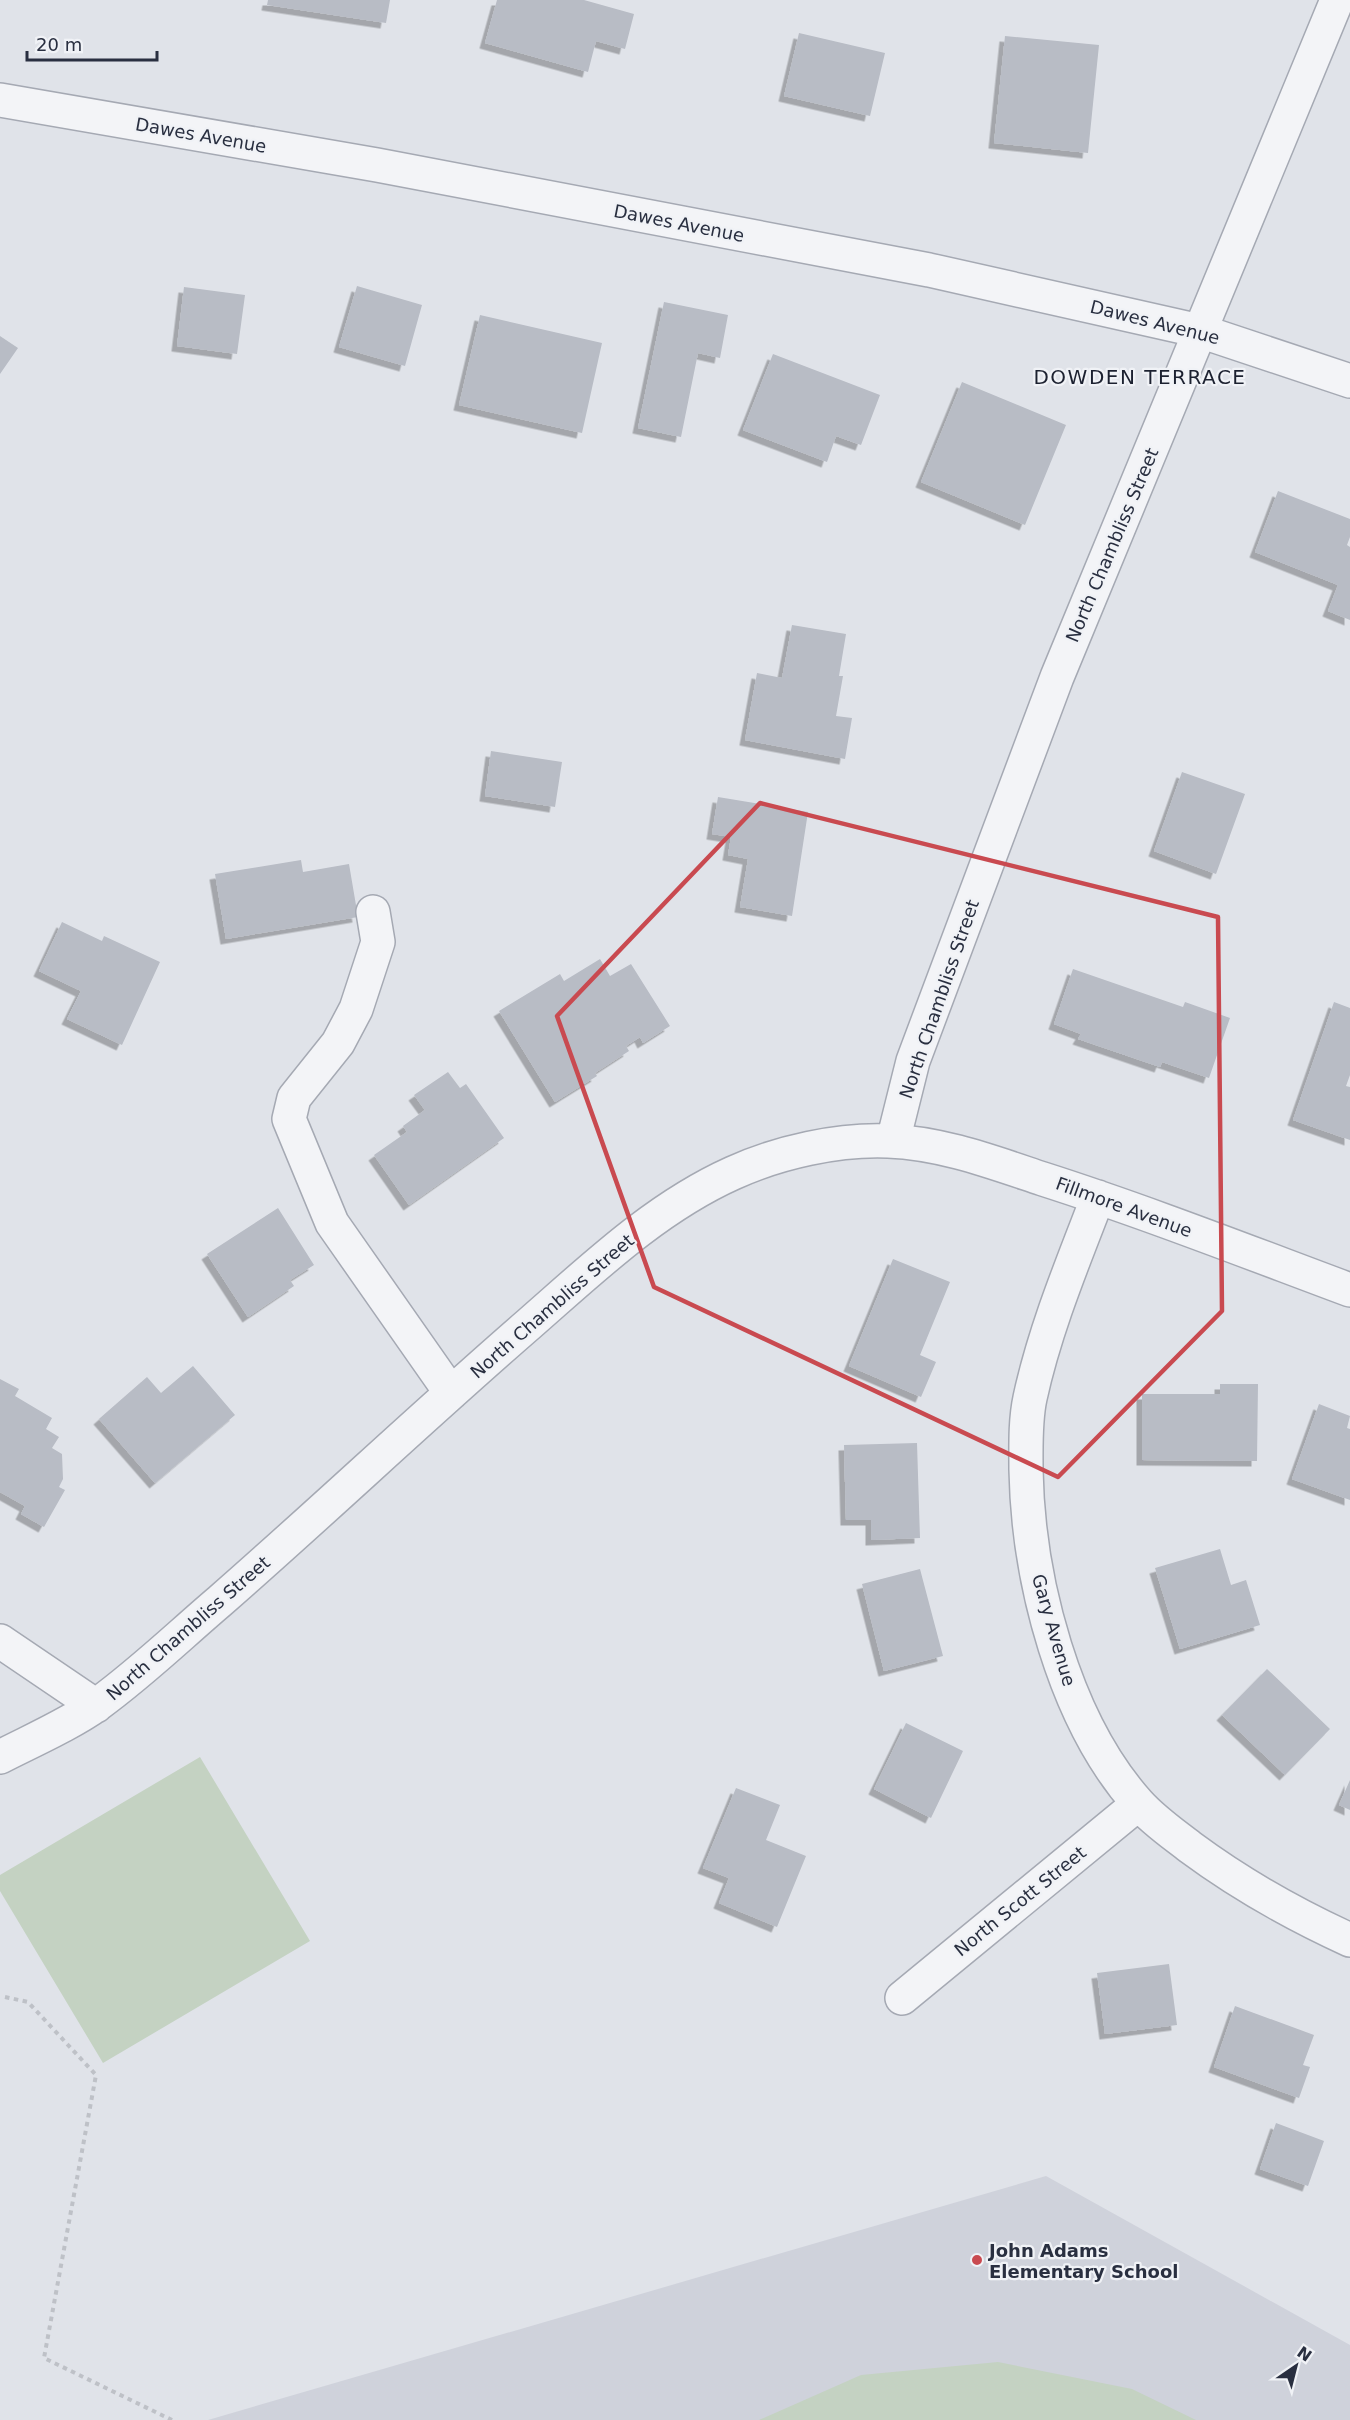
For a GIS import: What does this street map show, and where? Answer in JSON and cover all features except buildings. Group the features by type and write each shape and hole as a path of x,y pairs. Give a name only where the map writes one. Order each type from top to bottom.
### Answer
{"street":[{"name":"North Chambliss Street","path":"0,1757 96,1706 295,1536 451,1393 626,1241 664,1212 731,1174 788,1154 856,1141 892,1141 913,1061 1057,677 1337,0"},
{"name":"Dawes Avenue","path":"0,100 377,165 917,268 1200,331 1350,381"},
{"path":"373,912 378,942 356,1009 338,1043 294,1098 290,1119 332,1222 451,1393"},
{"name":"Fillmore Avenue","path":"892,1141 975,1156 1098,1197 1350,1290"},
{"name":"Gary Avenue","path":"1098,1197 1068,1275 1030,1400 1026,1447 1026,1490 1030,1542 1056,1649 1080,1712 1094,1739 1109,1767 1138,1804 1218,1868 1254,1891 1350,1940"},
{"path":"0,1641 96,1706"},
{"name":"North Scott Street","path":"902,1998 1138,1804"}],"path":[{"path":"5,1996 28,2002 96,2075 44,2358 172,2420"}],"highlighted area":[{"path":"760,803 1218,917 1222,1311 1058,1477 654,1287 557,1016"}],"shaded area":[{"name":"John Adams Elementary School","path":"1046,2176 1350,2345 1350,2420 208,2420"}],"green space":[{"path":"200,1757 310,1941 103,2063 0,1891 0,1875"},
{"path":"998,2362 1132,2389 1196,2420 759,2420 861,2375"}],"place":[{"name":"John Adams Elementary School","path":"977,2260"}],"district":[{"name":"DOWDEN TERRACE","path":"1140,377"}]}
